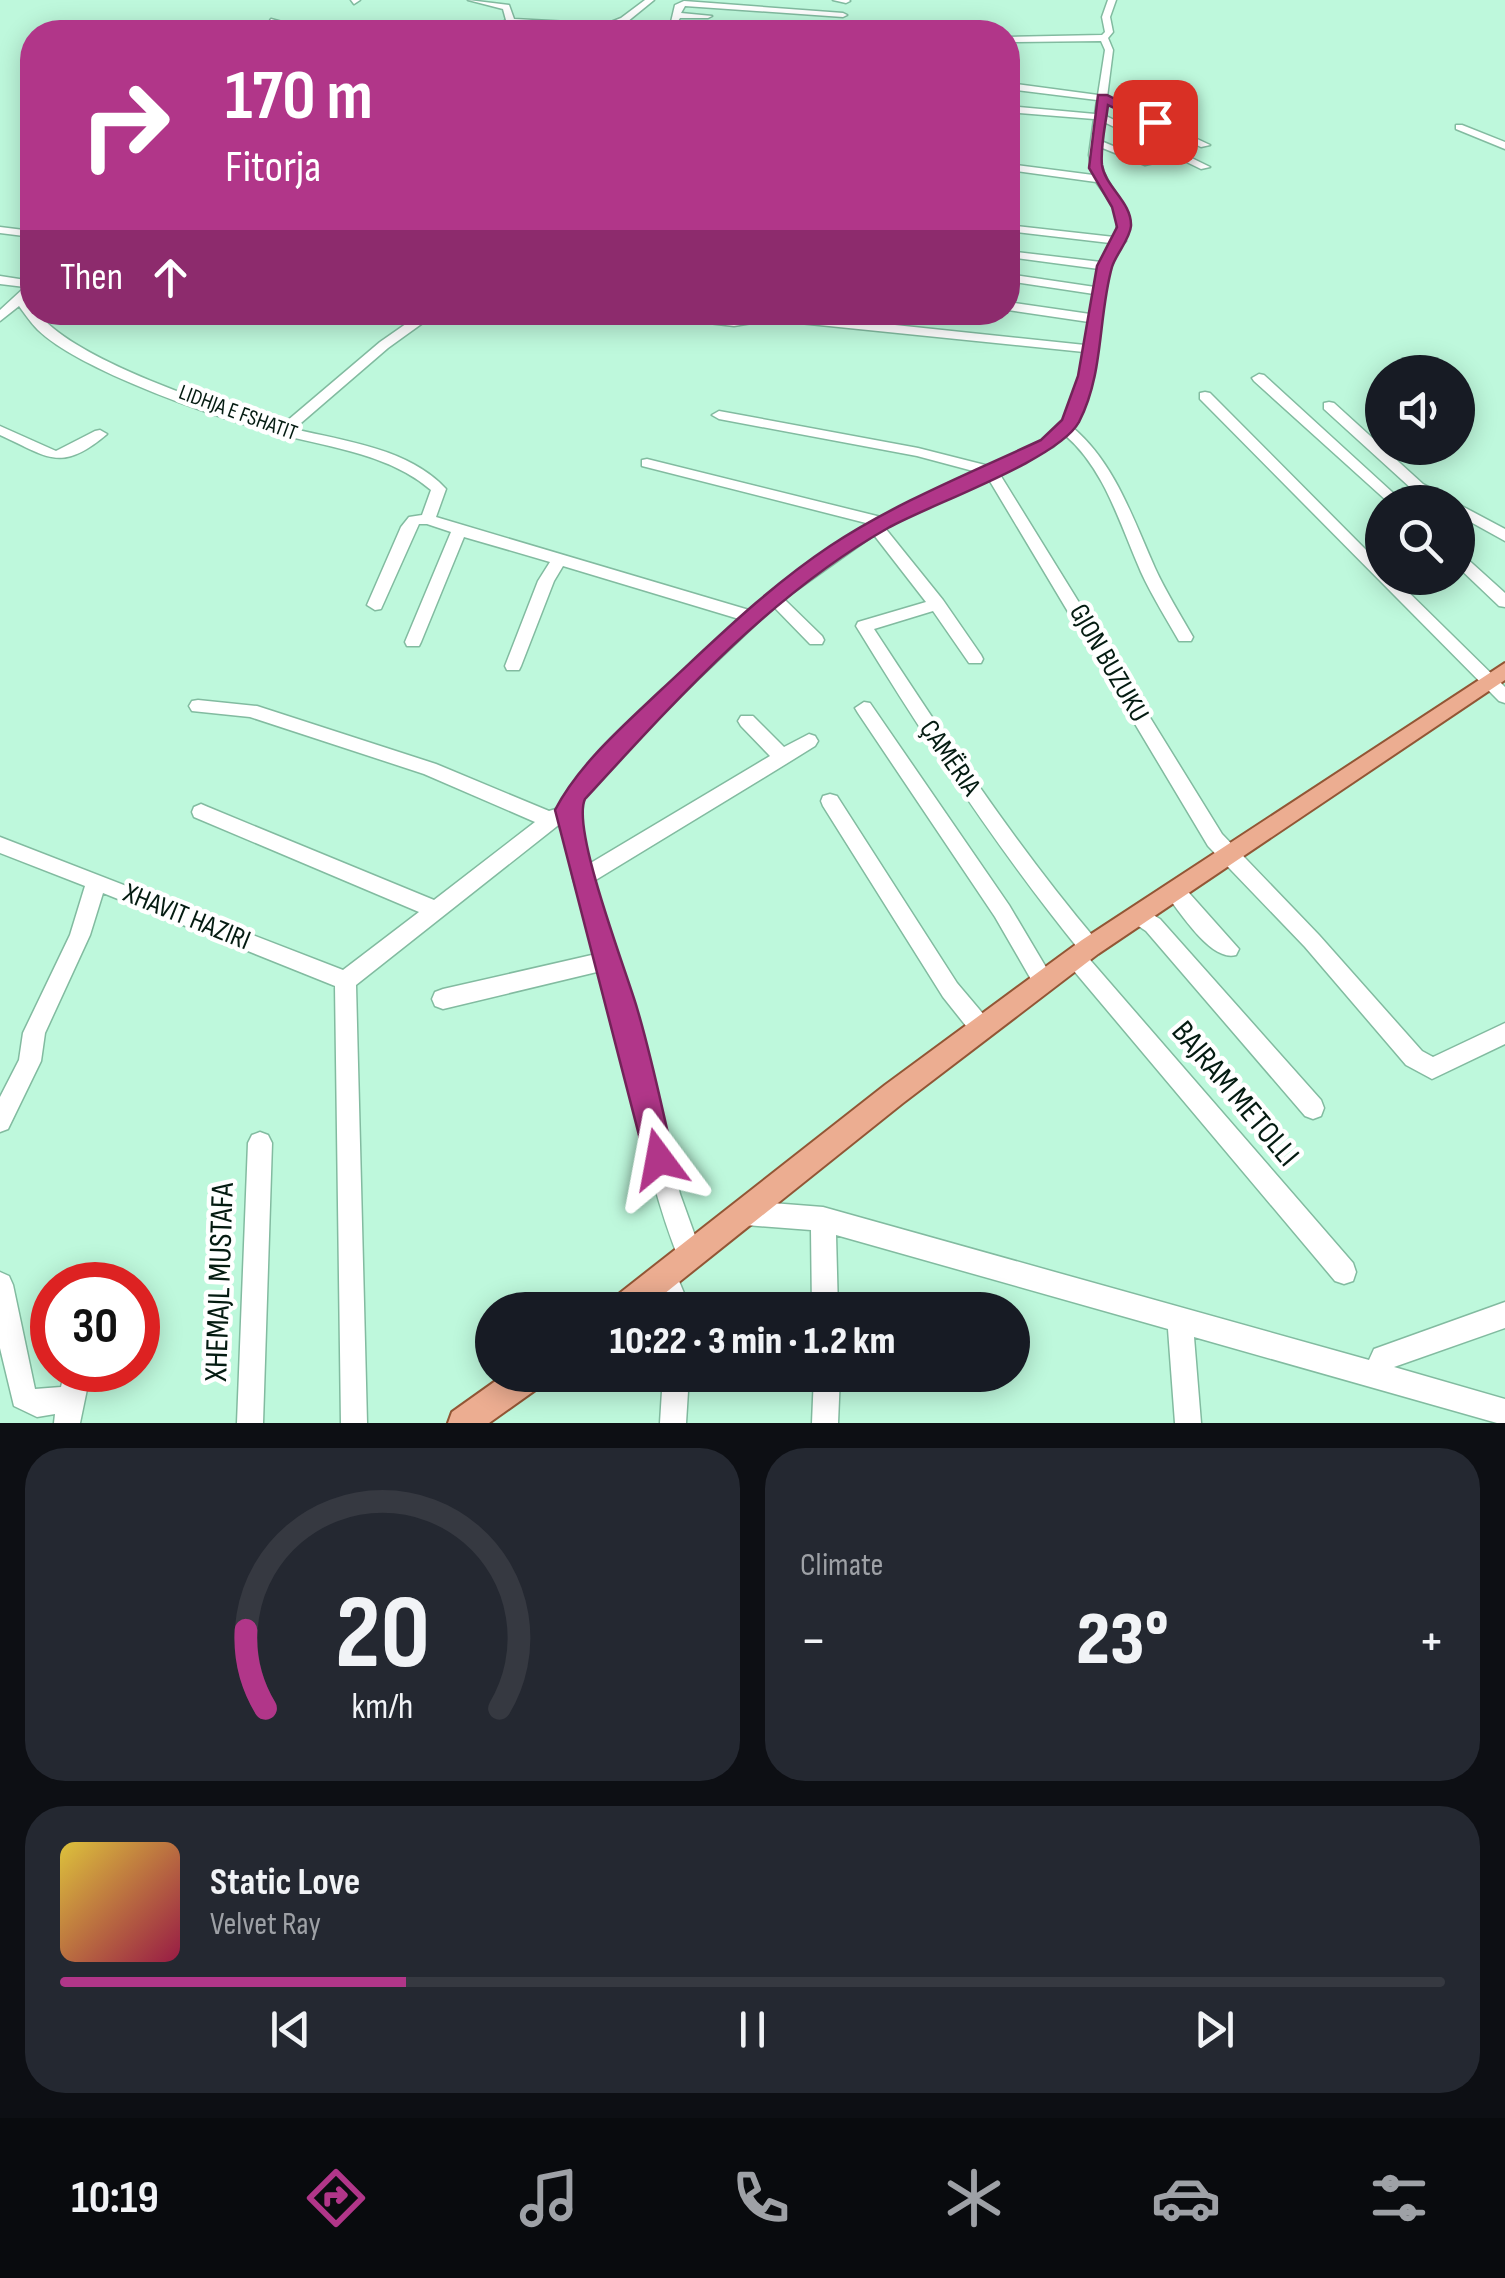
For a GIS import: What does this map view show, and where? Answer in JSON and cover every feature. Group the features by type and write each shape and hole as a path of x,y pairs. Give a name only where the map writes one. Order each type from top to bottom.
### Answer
{"main road":[{"path":"646,1292 894,1094 1043,981 1228,853 1440,716 1496,674"},
{"path":"463,1423 506,1392"}],"street":[{"path":"472,0 494,1 506,7 510,20"},
{"path":"624,20 650,0"},
{"path":"837,0 846,0"},
{"path":"1020,39 1109,37 1106,12 1112,0"},
{"path":"674,20 679,5 689,3 843,15"},
{"path":"677,15 708,16"},
{"path":"354,1423 345,981 558,815 645,719 774,598 880,525 1048,444 1065,428 1080,398 1105,266 1124,227 1120,207 1098,173 1095,142 1109,50 1104,38"},
{"path":"1020,88 1102,98 1205,145"},
{"path":"1020,110 1100,117 1205,167"},
{"path":"1459,128 1505,146"},
{"path":"1095,142 1148,163"},
{"path":"1020,157 1098,173"},
{"path":"1020,167 1098,173"},
{"path":"1020,229 1120,240"},
{"path":"1020,255 1105,266"},
{"path":"1020,280 1100,291"},
{"path":"0,317 20,300"},
{"path":"1020,308 1096,319"},
{"name":"LIDHJA E FSHATIT","path":"41,325 82,353 284,431 369,452 434,483 439,489 428,519"},
{"path":"284,431 384,345 413,325"},
{"path":"854,325 1088,350"},
{"path":"1259,378 1377,485"},
{"path":"1205,396 1365,557"},
{"path":"1329,406 1416,485"},
{"path":"719,415 918,452 991,471"},
{"path":"1065,428 1075,434 1100,472 1158,591 1185,636"},
{"path":"0,431 52,456 69,453 100,434"},
{"path":"648,463 880,525 975,659"},
{"name":"GJON BUZUKU","path":"991,471 1215,840 1312,941 1414,1058 1432,1070 1505,1033"},
{"path":"375,605 409,526 414,520 428,519 559,561 686,594 751,617"},
{"path":"1475,519 1505,536"},
{"path":"413,642 459,531"},
{"path":"513,666 546,581 559,561"},
{"path":"1475,575 1505,602"},
{"path":"1406,595 1496,674 1505,697"},
{"path":"774,598 816,640"},
{"name":"ÇAMËRIA","path":"938,604 864,626 864,630 1083,952"},
{"path":"198,706 251,711 558,815 583,878 608,960 668,1194 690,1256"},
{"path":"864,708 905,775 1026,948 1043,981"},
{"path":"747,721 777,750 780,760"},
{"path":"583,878 809,741"},
{"path":"830,801 950,990 982,1030"},
{"path":"201,812 436,910"},
{"path":"0,845 96,882"},
{"name":"XHAVIT HAZIRI","path":"0,1121 30,1061 34,1033 80,935 96,882 345,981"},
{"path":"1175,892 1228,949"},
{"name":"BAJRAM METOLLI","path":"1138,915 1153,925 1245,1026 1313,1108"},
{"name":"BAJRAM METOLLI","path":"1083,952 1344,1272"},
{"path":"443,999 608,960"},
{"name":"XHEMAJL MUSTAFA","path":"250,1423 260,1143"},
{"path":"746,1213 823,1219 1505,1412"},
{"path":"823,1219 825,1292"},
{"path":"666,1278 671,1292"},
{"path":"0,1285 23,1397 69,1410"},
{"path":"1380,1376 1383,1358 1505,1315"},
{"path":"1180,1320 1188,1423"},
{"path":"673,1423 675,1392"},
{"path":"825,1423 826,1392"}],"route":[{"path":"659,1159 624,1010 583,878 568,810 576,793 645,719 765,604 883,522 1048,444 1070,422 1086,376 1105,266 1124,227 1120,207 1096,168 1095,140 1102,98 1155,122"}]}
